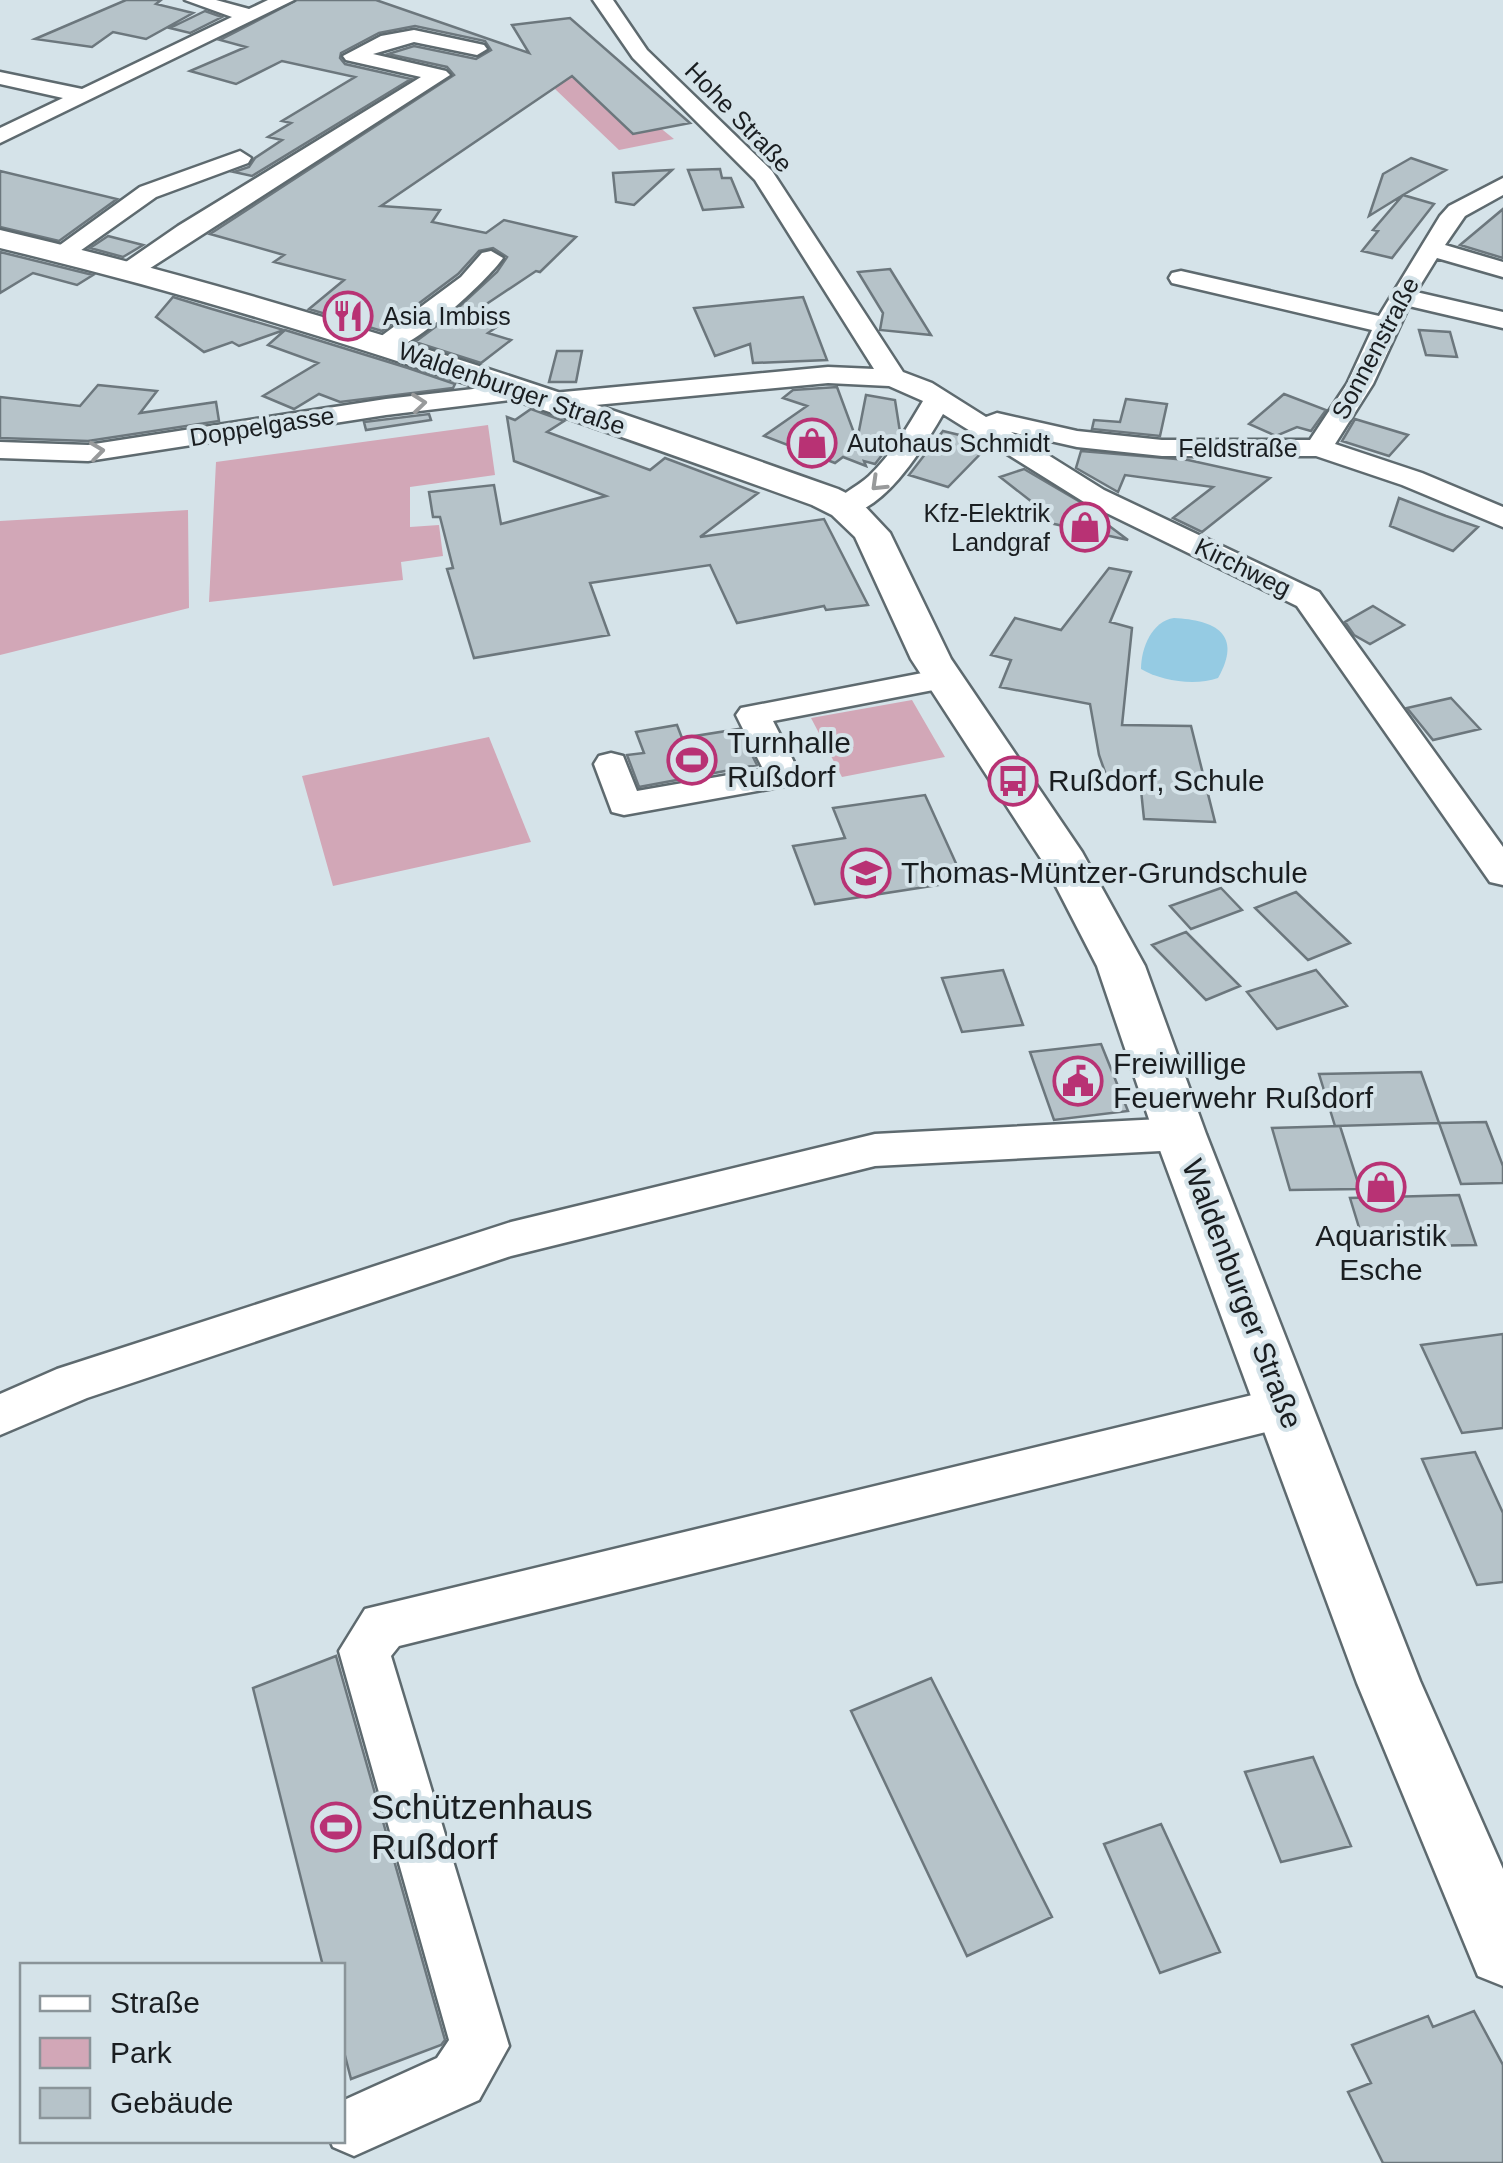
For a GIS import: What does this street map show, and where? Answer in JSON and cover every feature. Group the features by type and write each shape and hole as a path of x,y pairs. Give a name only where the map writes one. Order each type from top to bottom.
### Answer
{"main road":[{"name":"Waldenburger Straße","path":"0,239 132,269 539,396 846,508 870,533 942,678 1066,863 1121,966 1180,1134 1389,1684 1503,1951"}],"street":[{"path":"195,0 250,16"},
{"path":"0,136 284,0"},
{"name":"Hohe Straße","path":"604,0 640,54 764,176 893,378"},
{"path":"132,269 186,231 439,75 353,56 393,36 407,34 476,50"},
{"path":"0,78 86,96"},
{"path":"61,252 148,192 240,158"},
{"name":"Sonnenstraße","path":"1319,448 1360,384 1401,296 1430,248 1456,211 1503,185"},
{"name":"Sonnenstraße","path":"1430,248 1503,270"},
{"path":"384,346 470,282 491,258"},
{"path":"1181,278 1387,326"},
{"path":"1401,296 1503,320"},
{"path":"1225,302 1268,298"},
{"name":"Kirchweg","path":"539,396 828,376 893,378 951,406 1094,496 1308,599 1503,873"},
{"name":"Doppelgasse","path":"0,450 88,452 386,407 539,396"},
{"path":"846,508 872,492 951,406"},
{"name":"Feldstraße","path":"951,406 1077,439 1162,448 1319,448 1412,479 1503,518"},
{"path":"611,764 624,804 784,776 753,715 942,678"},
{"path":"0,1415 73,1383 512,1239 875,1150 1180,1134"},
{"path":"354,2126 458,2079 480,2046 364,1651 383,1626 1286,1407"}],"green space":[{"path":"570,55 674,139 619,150 555,89"},
{"path":"488,425 495,475 410,487 410,527 439,525 443,556 401,562 403,580 209,602 216,462"},
{"path":"188,510 189,608 0,655 0,521"},
{"path":"912,700 945,757 842,777 811,718"},
{"path":"489,737 531,842 333,886 302,776"}],"water":[{"path":"1174,618 1202,622 1221,632 1227,650 1218,678 1178,681 1141,669 1149,637 1160,624"}],"building":[{"path":"126,0 161,0 156,4 193,13 146,39 113,32 92,47 35,39"},
{"path":"297,0 376,0 529,53 512,25 570,18 690,123 633,134 572,76 381,206 440,210 432,222 486,233 504,220 576,237 540,272 470,315 501,324 488,333 511,340 481,363 415,342 497,272 507,257 493,248 479,251 458,274 382,331 309,309 344,280 274,262 284,255 210,234 454,75 447,67 388,54 414,46 476,59 491,50 485,41 415,26 379,33 341,53 340,58 345,64 411,79 252,176 234,172 249,167 255,158 282,140 268,137 291,123 282,121 355,77 282,61 236,84 190,71 246,47 220,40"},
{"path":"205,11 222,17 190,33 170,28"},
{"path":"1411,158 1446,170 1369,216 1383,174"},
{"path":"720,169 722,178 731,178 743,207 703,210 688,170"},
{"path":"672,170 634,205 616,202 613,173"},
{"path":"0,171 117,199 59,241 0,227"},
{"path":"1403,195 1434,204 1392,258 1362,251 1378,231 1373,230"},
{"path":"1503,209 1503,258 1460,245"},
{"path":"108,236 143,245 123,257 90,248"},
{"path":"0,252 93,275 77,285 33,273 0,293"},
{"path":"890,269 931,335 880,330 883,313 858,272"},
{"path":"173,297 284,330 239,346 232,342 204,352 156,317"},
{"path":"803,297 827,360 753,363 750,344 715,356 694,308"},
{"path":"285,330 455,384 453,388 340,402 319,394 294,409 263,396 318,363 268,345"},
{"path":"1419,330 1450,332 1457,357 1426,355"},
{"path":"557,351 582,351 576,382 549,382"},
{"path":"98,385 157,391 140,413 216,402 219,421 88,441 0,438 0,397 80,406"},
{"path":"837,387 857,441 866,395 895,400 900,432 875,464 864,461 866,466 843,457 835,463 764,436 807,406 783,398 793,390"},
{"path":"1284,394 1326,410 1311,431 1297,427 1276,436 1249,424"},
{"path":"1126,399 1167,404 1160,436 1092,429 1094,420 1120,422"},
{"path":"531,409 564,421 547,432 650,470 665,458 758,493 700,537 824,519 868,605 826,610 824,606 737,623 710,565 590,583 609,635 474,658 447,569 453,568 440,517 433,517 429,492 494,485 501,524 606,496 514,461 507,417 515,420"},
{"path":"429,414 431,420 366,430 364,422"},
{"path":"1355,419 1408,435 1389,456 1342,441"},
{"path":"943,431 988,446 948,487 909,475"},
{"path":"1081,451 1188,460 1270,478 1202,532 1173,518 1213,487 1125,475 1118,492 1076,468"},
{"path":"1024,469 1106,517 1104,522 1128,540 1036,520 1041,509 1000,477"},
{"path":"1399,498 1478,527 1453,551 1390,526"},
{"path":"1109,568 1131,572 1110,622 1132,628 1122,725 1191,726 1215,822 1144,819 1141,790 1112,792 1099,755 1090,704 1000,687 1011,660 991,655 1015,618 1061,630"},
{"path":"1373,606 1404,625 1370,644 1354,635 1345,622"},
{"path":"1451,698 1480,729 1433,740 1407,708"},
{"name":"Turnhalle Rußdorf","path":"677,725 682,738 739,729 757,765 639,787 627,755 644,753 636,732"},
{"path":"925,795 964,881 815,904 793,846 845,838 833,808"},
{"path":"1221,888 1242,910 1191,929 1170,906"},
{"path":"1296,892 1350,943 1308,960 1255,908"},
{"path":"1186,932 1240,986 1206,1000 1152,945"},
{"path":"1003,970 1023,1025 962,1032 942,978"},
{"path":"1316,970 1347,1006 1277,1029 1247,992"},
{"name":"Freiwillige Feuerwehr Rußdorf","path":"1101,1044 1128,1111 1054,1120 1030,1052"},
{"path":"1421,1072 1439,1123 1335,1126 1319,1074"},
{"path":"1486,1122 1503,1166 1503,1183 1461,1184 1439,1123"},
{"path":"1340,1126 1360,1189 1290,1190 1272,1128"},
{"path":"1459,1195 1476,1245 1365,1247 1350,1198"},
{"path":"1503,1334 1503,1428 1462,1433 1421,1345"},
{"path":"1475,1452 1503,1513 1503,1582 1477,1585 1422,1459"},
{"name":"Schützenhaus Rußdorf","path":"336,1656 445,2040 441,2045 351,2079 345,2056 345,1963 322,1963 253,1688"},
{"path":"931,1678 1052,1917 967,1956 851,1711"},
{"path":"1313,1757 1351,1846 1281,1862 1245,1772"},
{"path":"1161,1824 1220,1952 1160,1973 1104,1844"},
{"path":"1474,2011 1503,2065 1503,2163 1383,2163 1348,2092 1371,2083 1352,2045 1428,2016 1433,2027"}],"place":[{"name":"Asia Imbiss","path":"348,316"},
{"name":"Autohaus Schmidt","path":"812,443"},
{"name":"Kfz-Elektrik Landgraf","path":"1085,527"},
{"name":"Turnhalle Rußdorf","path":"692,760"},
{"name":"Rußdorf, Schule","path":"1013,781"},
{"name":"Thomas-Müntzer-Grundschule","path":"866,873"},
{"name":"Freiwillige Feuerwehr Rußdorf","path":"1078,1081"},
{"name":"Aquaristik Esche","path":"1381,1187"},
{"name":"Schützenhaus Rußdorf","path":"336,1827"}]}
